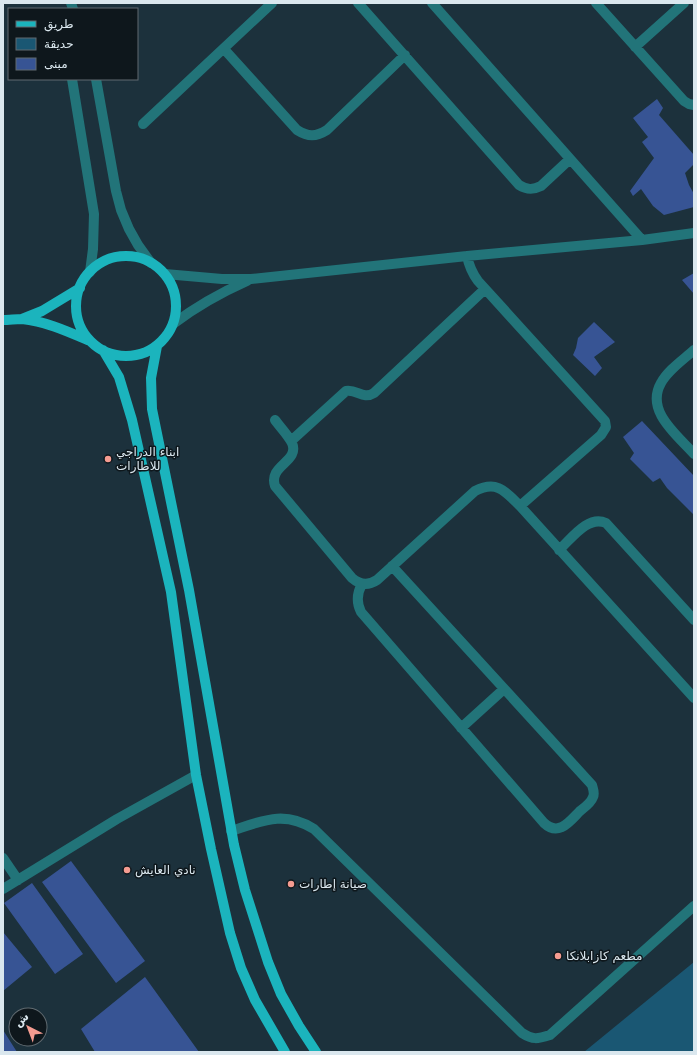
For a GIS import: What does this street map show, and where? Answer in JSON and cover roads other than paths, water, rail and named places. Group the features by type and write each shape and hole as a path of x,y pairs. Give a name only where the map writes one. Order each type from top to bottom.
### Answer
{"main road":[{"path":"3,320 22,320 45,324 90,341 103,350 116,355 130,356 144,353 157,346 167,336 173,324 176,310 176,297 172,285 165,274 151,263 139,258 126,256 113,258 100,263 90,272 80,288 77,302 77,316 82,329 90,341"},
{"path":"22,320 42,311 80,288"},
{"path":"157,346 150,378 152,409 189,590 231,831 245,890 268,962 281,994 316,1052"},
{"path":"103,350 119,377 125,393 171,592 196,775 230,933 239,961 255,1000 285,1052"}],"street":[{"path":"358,3 519,185 529,189 535,189 541,186 570,159"},
{"path":"432,3 642,240"},
{"path":"596,3 684,101 694,105"},
{"path":"635,47 684,3"},
{"path":"143,124 269,4"},
{"path":"224,48 297,130 312,136 327,130 405,55"},
{"path":"72,80 94,214 93,249 90,272"},
{"path":"96,80 116,191 121,210 138,245 151,263"},
{"path":"165,274 250,279 467,256 642,240 694,233"},
{"path":"467,256 472,273 485,289 605,421 606,427 601,435 520,506"},
{"path":"173,324 214,296 250,279"},
{"path":"291,441 346,391 353,390 363,396 374,393 485,289"},
{"path":"694,350 666,376 658,392 657,401 661,417 694,454"},
{"path":"275,420 291,441 293,450 292,455 277,470 274,476 275,486 356,582 362,584 372,583 475,491 485,486 494,486 502,489 520,506 694,698"},
{"path":"559,550 587,524 597,520 606,523 694,620"},
{"path":"362,584 357,596 358,608 361,612 548,827 554,829 566,825 590,802 594,791 592,785 392,566"},
{"path":"462,728 504,688"},
{"path":"3,889 117,819 196,775"},
{"path":"231,831 271,818 294,819 305,823 314,829 522,1033 529,1037 538,1039 550,1035 694,906"},
{"path":"3,858 18,880"}],"place":[{"name":"ابناء الدراجي للاطارات","path":"108,459"},
{"name":"نادي العايش","path":"127,870"},
{"name":"صيانة إطارات","path":"291,884"},
{"name":"مطعم كازابلانكا","path":"558,956"}]}
